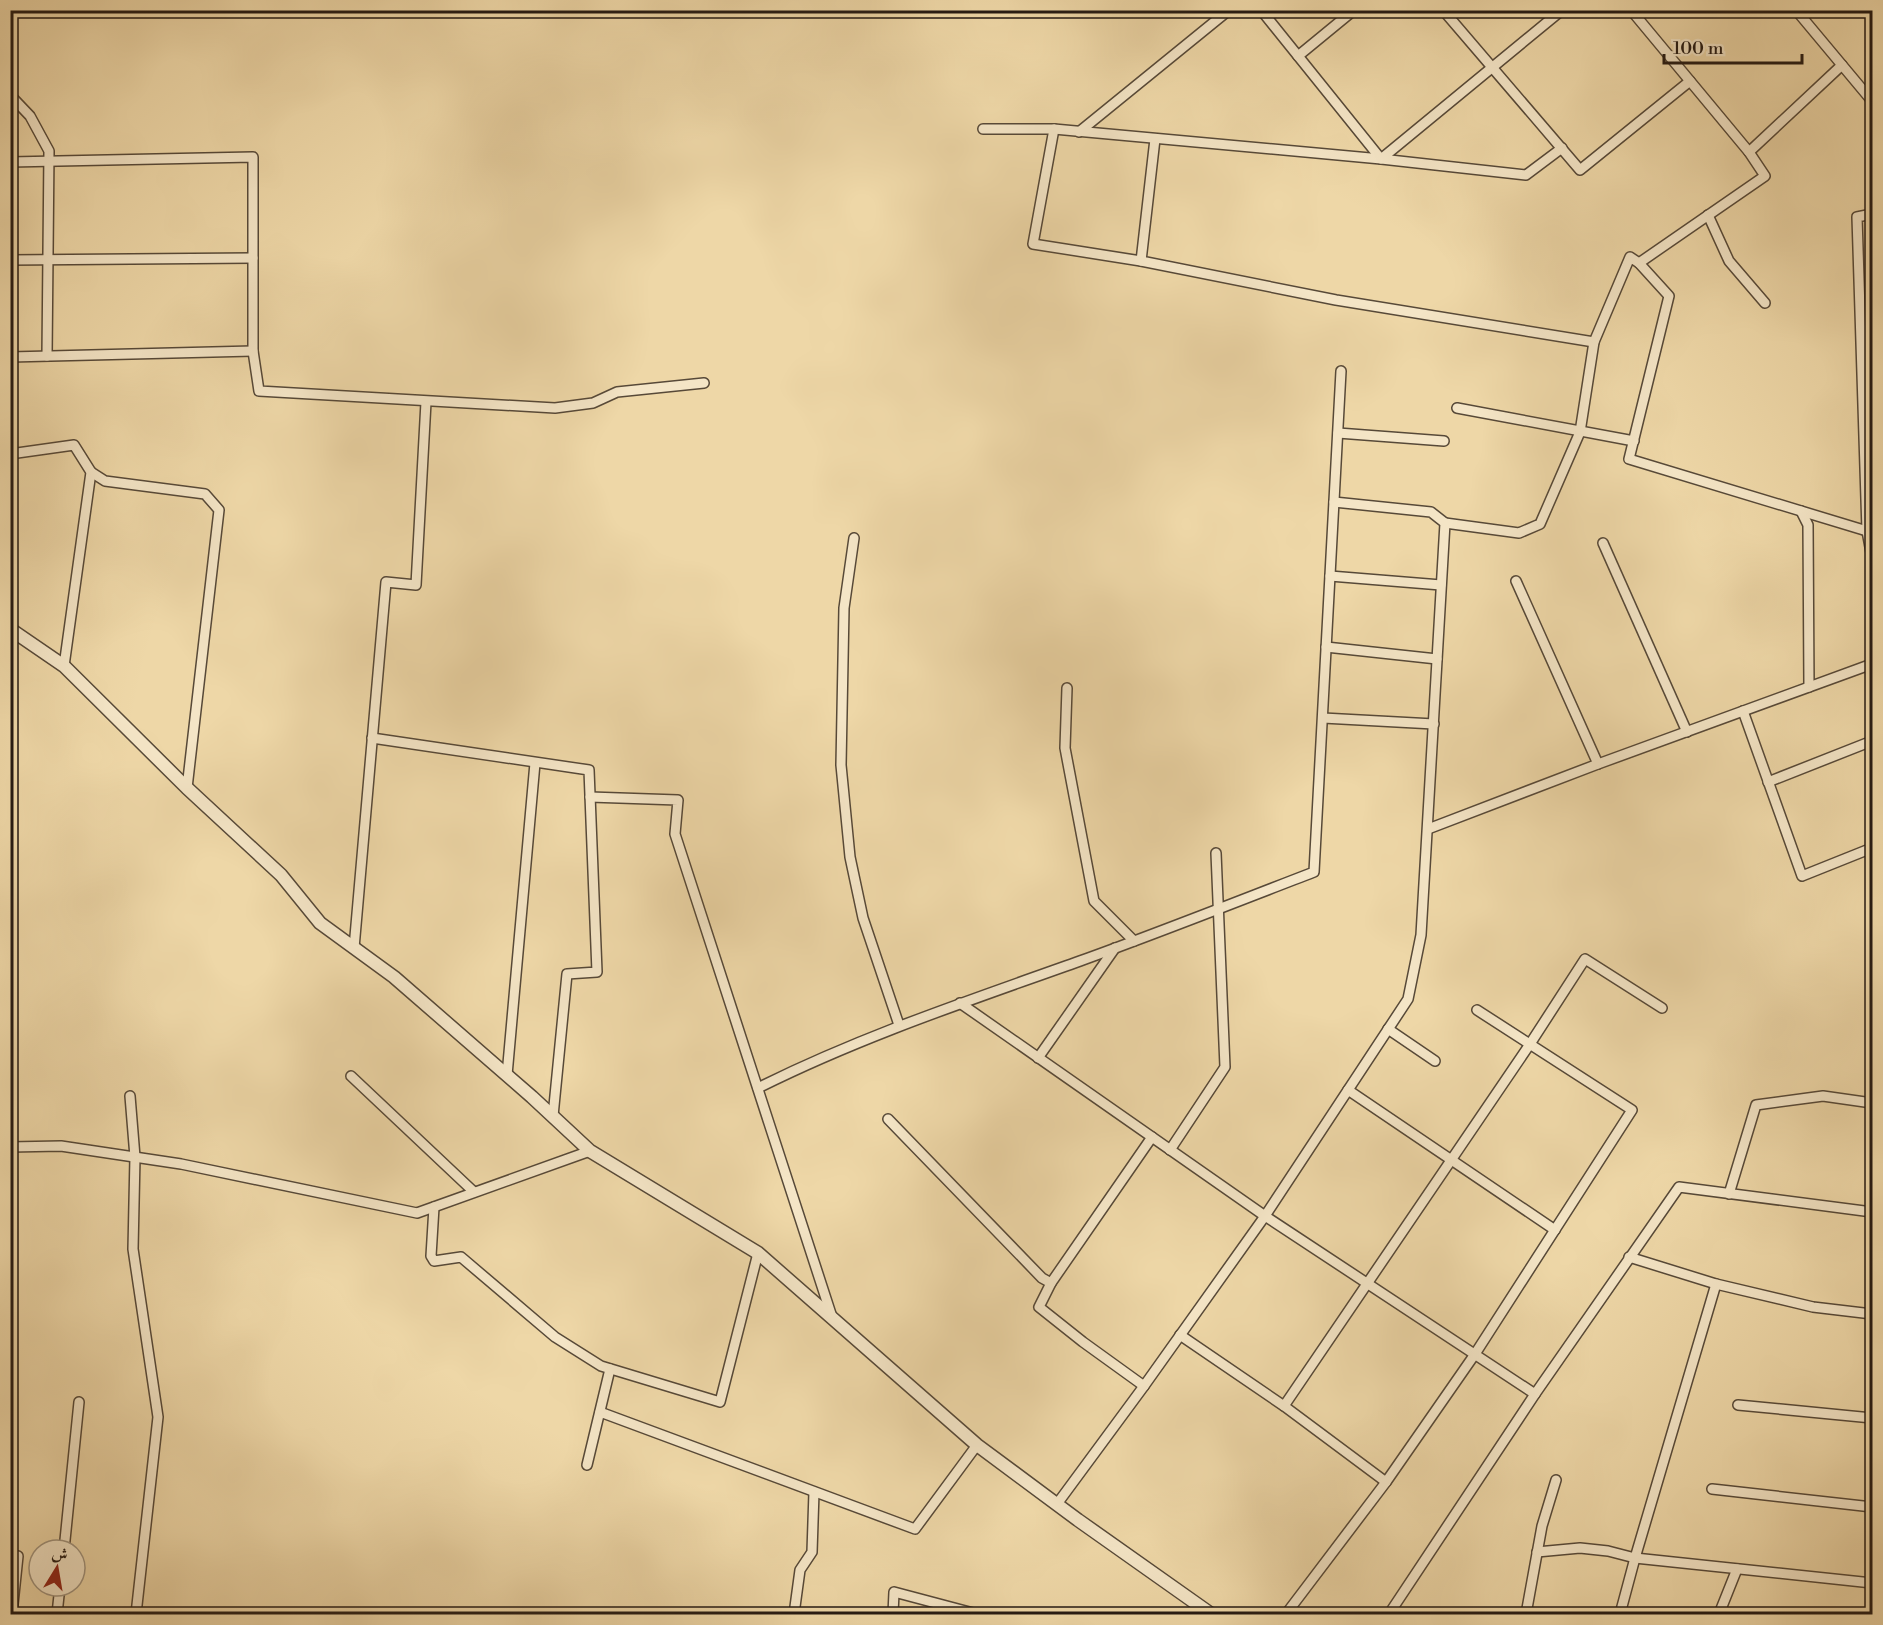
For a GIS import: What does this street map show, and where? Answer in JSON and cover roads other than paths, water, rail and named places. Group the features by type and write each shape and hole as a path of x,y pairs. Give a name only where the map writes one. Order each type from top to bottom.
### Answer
{"street":[{"path":"1079,132 1229,10"},
{"path":"1261,10 1381,159"},
{"path":"1298,56 1354,10"},
{"path":"1443,10 1580,170 1690,81"},
{"path":"1381,159 1562,10"},
{"path":"1631,10 1749,152 1765,176 1639,263"},
{"path":"1796,10 1872,100"},
{"path":"1749,152 1842,65"},
{"path":"10,95 30,116 49,151 47,356"},
{"path":"984,129 1054,129 1381,159 1526,175 1562,148"},
{"path":"1054,129 1033,244 1141,261 1336,300 1593,342"},
{"path":"1141,261 1155,139"},
{"path":"10,162 253,157 253,351 259,391 555,408 593,403 617,392 704,383"},
{"path":"1872,214 1857,217 1867,531 1872,558"},
{"path":"1708,215 1729,261 1765,303"},
{"path":"1334,502 1431,512 1445,523 1519,533 1540,524 1581,432 1593,342 1630,257 1639,263 1669,296 1629,459 1867,531"},
{"path":"10,260 253,258"},
{"path":"10,357 253,351"},
{"path":"758,1088 798,1068 899,1025 1115,948 1314,873 1341,371"},
{"path":"354,948 386,582 416,585 426,402"},
{"path":"1457,408 1634,441"},
{"path":"1338,433 1444,441"},
{"path":"10,454 74,445 91,472 105,481 205,494 219,510 187,788"},
{"path":"64,666 91,472"},
{"path":"1801,511 1808,525 1809,687"},
{"path":"1057,1504 1265,1215 1408,999 1421,935 1445,523"},
{"path":"854,538 844,608 841,765 850,857 863,918 899,1025"},
{"path":"1603,543 1687,732"},
{"path":"1330,576 1442,585"},
{"path":"1516,581 1598,764"},
{"path":"10,629 64,666 187,788 281,875 320,923 394,976 590,1151 758,1253 977,1445 1211,1614"},
{"path":"1326,647 1437,659"},
{"path":"1428,829 1872,664"},
{"path":"1067,688 1065,748 1094,901 1134,941"},
{"path":"1743,711 1802,876 1872,848"},
{"path":"1323,718 1434,724"},
{"path":"372,738 589,770 597,972 567,974 553,1116"},
{"path":"1768,782 1872,741"},
{"path":"507,1075 535,763"},
{"path":"590,797 678,800 675,834 833,1319"},
{"path":"1170,1150 1225,1067 1216,853"},
{"path":"1038,1058 1115,948"},
{"path":"1284,1406 1452,1161 1585,959 1662,1008"},
{"path":"960,1004 1265,1215 1535,1394"},
{"path":"1286,1614 1386,1482 1475,1354 1632,1110 1477,1010"},
{"path":"1388,1029 1435,1061"},
{"path":"351,1076 474,1192"},
{"path":"1348,1090 1555,1230"},
{"path":"130,1096 135,1157 133,1249 158,1416 136,1614"},
{"path":"1729,1194 1756,1104 1823,1096 1872,1103"},
{"path":"888,1119 1042,1278 1051,1283"},
{"path":"1144,1386 1083,1342 1040,1307 1051,1283 1152,1137"},
{"path":"10,1147 61,1146 180,1164 417,1213 590,1151"},
{"path":"1389,1614 1535,1394 1678,1187 1872,1212"},
{"path":"434,1207 431,1256 434,1261 461,1257 555,1337 602,1366 720,1402 758,1253"},
{"path":"1629,1257 1716,1284 1813,1307 1872,1314"},
{"path":"1620,1614 1716,1284"},
{"path":"1180,1335 1284,1406 1386,1482"},
{"path":"587,1465 610,1369"},
{"path":"65,1538 79,1402"},
{"path":"1738,1405 1872,1418"},
{"path":"600,1412 915,1529 977,1445"},
{"path":"1526,1614 1542,1526 1556,1480"},
{"path":"1712,1489 1872,1507"},
{"path":"794,1614 800,1570 812,1552 814,1492"},
{"path":"1537,1552 1580,1548 1608,1551 1635,1558 1872,1583"},
{"path":"12,1614 18,1556"},
{"path":"1719,1614 1737,1569"},
{"path":"893,1614 894,1592 977,1614"},
{"path":"57,1614 59,1598"}]}
